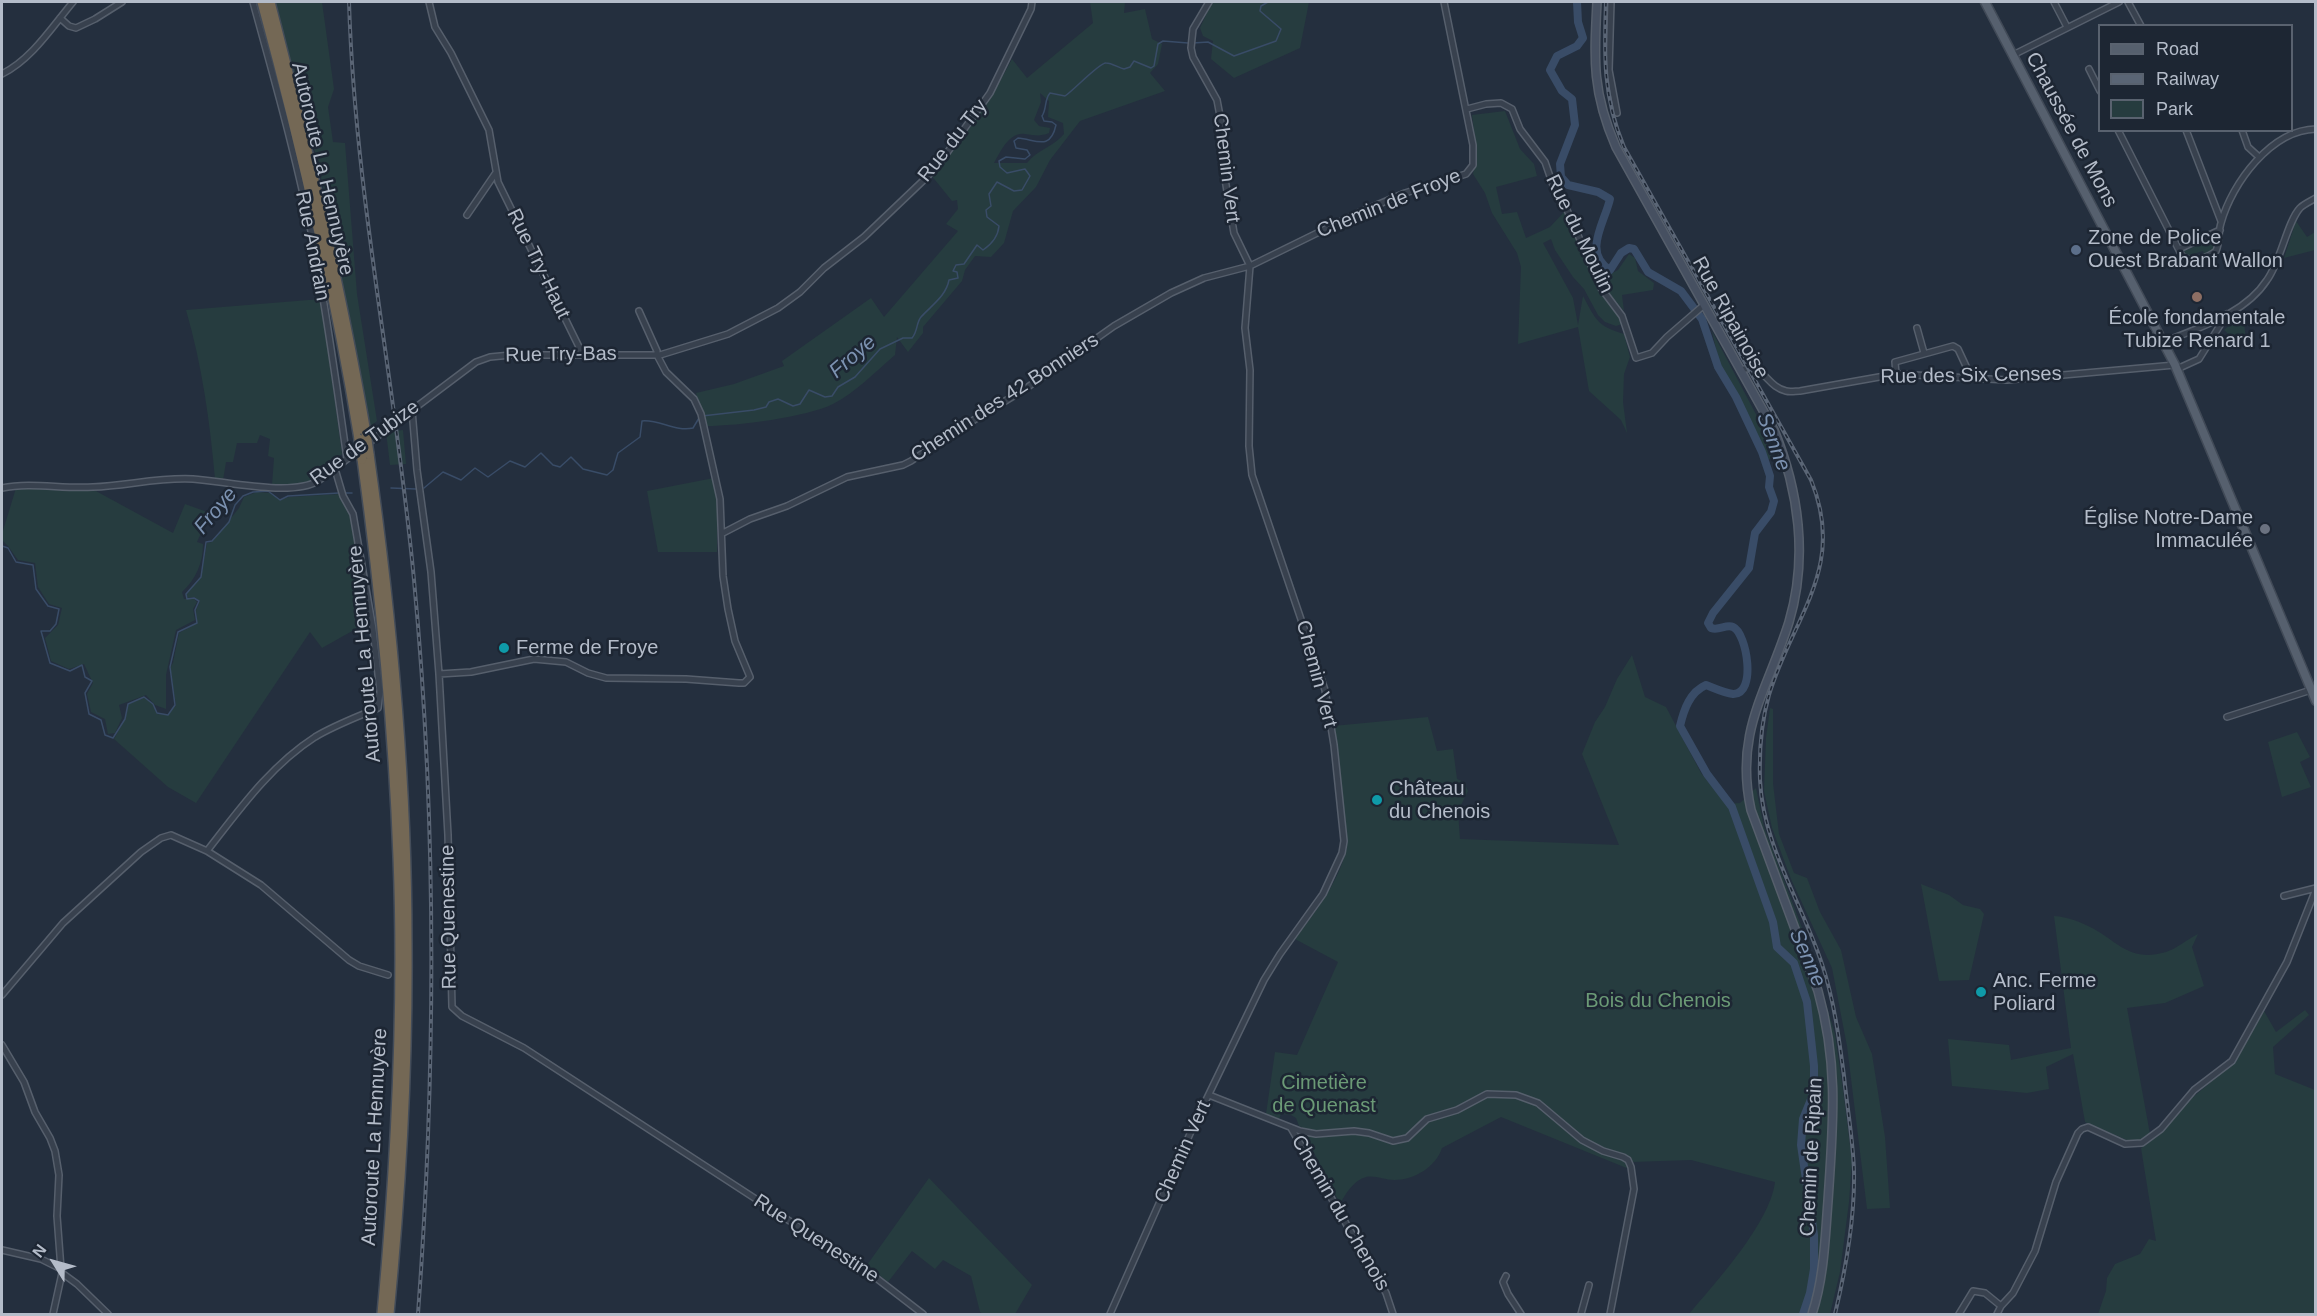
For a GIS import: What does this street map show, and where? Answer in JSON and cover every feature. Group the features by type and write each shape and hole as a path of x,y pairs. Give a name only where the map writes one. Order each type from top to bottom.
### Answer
{"highway":[{"name":"Autoroute La Hennuyère","path":"262,2 322,240 362,436 382,549 393,651 406,857 407,1019 403,1137 389,1314"},
{"name":"Autoroute La Hennuyère","path":"270,2 329,240 349,336 362,436"},
{"name":"Autoroute La Hennuyère","path":"366,457 386,661 398,858 400,942 396,1136 381,1314"}],"main road":[{"name":"Chaussée de Mons","path":"1985,2 2176,367 2316,701"}],"street":[{"path":"2,74 14,68 29,53 74,2"},
{"path":"60,18 69,26 76,28 122,2"},
{"name":"Rue Andrain","path":"253,2 314,245 347,459"},
{"name":"Rue Try-Haut","path":"429,2 435,27 451,53 489,130 495,174 582,354"},
{"name":"Rue du Try","path":"840,256 897,207 944,157 990,93 1031,9 1032,2"},
{"name":"Chemin Vert","path":"1110,1314 1209,1095 1272,966 1323,894 1342,853 1344,841 1334,744 1324,690 1252,475 1249,446 1250,370 1245,328 1250,266 1234,233 1223,167 1223,132 1217,100 1193,57 1191,45 1193,29 1209,2"},
{"name":"Chemin de Froye","path":"1250,266 1358,213 1406,193 1466,174 1473,165 1474,156 1467,110 1444,2"},
{"name":"Rue Ripainoise","path":"1597,2 1594,68 1597,93 1605,122 1616,147 1702,307 1774,430 1782,449 1794,494 1799,537 1797,579 1792,611 1758,700 1747,744 1745,763 1748,796 1755,824 1771,865"},
{"path":"1611,2 1609,70 1617,113"},
{"path":"2054,2 2067,27"},
{"path":"2013,55 2119,2"},
{"path":"2128,2 2140,24"},
{"path":"2089,69 2097,80"},
{"name":"Rue du Moulin","path":"1467,110 1486,104 1501,103 1512,109 1520,129 1545,162 1555,191 1564,203 1601,288 1622,316 1636,358 1652,353 1702,307"},
{"path":"2119,132 2179,249 2184,258 2188,260 2213,254 2218,247 2221,222 2236,188 2259,157 2294,134 2316,129"},
{"path":"2187,132 2221,222"},
{"path":"2243,132 2248,147 2259,157"},
{"name":"Rue Try-Haut","path":"467,215 495,174"},
{"path":"2164,342 2227,314 2256,294 2278,262 2294,216 2316,198"},
{"path":"2179,249 2220,230"},
{"name":"Rue Try-Bas","path":"467,368 490,357 582,354 657,355 728,334 790,300 840,256"},
{"name":"Chemin des 42 Bonniers","path":"723,533 847,477 903,465 1025,388 1146,306 1194,282 1250,266"},
{"path":"439,674 471,672 534,659 566,662 588,673 606,678 744,683 750,677 735,641 728,609 723,576 723,533 718,487 701,416 697,403 666,372 639,311"},
{"path":"2176,367 2199,359 2227,314"},
{"path":"1917,328 1924,353"},
{"path":"1896,374 1895,362 1924,353 1957,347 1972,379"},
{"name":"Rue des Six Censes","path":"1740,370 1755,368 1770,382 1785,391 1800,391 1896,374 2007,380 2176,367"},
{"name":"Rue de Tubize","path":"2,488 92,487 167,479 191,479 300,488 311,485 335,469 467,368"},
{"name":"Rue Quenestine","path":"412,410 417,470 431,572 439,674 448,835 453,1009 524,1048 871,1274 923,1314"},
{"path":"207,851 254,791 300,748 330,729 378,708 380,692 373,629 353,514 342,493 335,469"},
{"path":"2227,717 2311,690"},
{"path":"2,995 63,923 153,843 171,835 207,851 274,895 349,960 359,966 388,975"},
{"name":"Chemin de Ripain","path":"1771,865 1818,991 1832,1064 1834,1113 1823,1261 1812,1314"},
{"path":"2284,896 2316,888"},
{"path":"1997,1314 2013,1293 2035,1251 2056,1182 2078,1133 2088,1127 2125,1144 2142,1143 2161,1129 2194,1090 2232,1061 2287,962 2316,888"},
{"path":"2,1045 24,1082 35,1112 55,1151 59,1174 57,1216 62,1271 52,1314"},
{"path":"1291,1128 1309,1134 1354,1131 1400,1141 1407,1138 1427,1119 1457,1110 1487,1094 1516,1095 1538,1103 1582,1140 1603,1151 1623,1157 1628,1160 1631,1167 1634,1190 1610,1314"},
{"name":"Chemin du Chenois","path":"1209,1095 1291,1128 1386,1293 1393,1314"},
{"path":"2,1250 41,1260 62,1271 108,1314"},
{"path":"1506,1276 1503,1282 1521,1314"},
{"path":"1581,1314 1589,1285"},
{"path":"1959,1314 1973,1291 1985,1293 2001,1306"}],"green space":[{"path":"275,2 322,2 334,89 328,107 333,142 345,143 357,294 377,421 370,427 319,167"},
{"path":"1090,2 1125,2 1124,13 1145,9 1152,39 1162,44 1158,64 1150,73 1165,91 1080,121 1050,160 1036,187 1013,211 1004,243 991,257 975,256 965,270 962,281 923,327 923,333 908,352 897,337 895,355 850,394 821,409 772,420 707,426 696,393 734,384 784,366 782,361 871,298 884,317 958,231 946,224 958,209 957,200 952,201 931,175 975,120 1012,59 1027,78 1093,23","holes":["1040,93 1049,101 1048,117 1063,123 1064,134 1027,163 994,163 1006,143 1014,136 1049,133 1050,128 1039,126 1034,120 1041,102"]},
{"path":"1212,2 1309,2 1300,48 1234,78 1211,59 1213,41 1203,36 1200,28"},
{"path":"1505,111 1520,149 1534,164 1537,176 1496,187 1502,214 1517,212 1526,238 1550,227 1565,211 1586,258 1621,317 1622,324 1616,326 1605,322 1598,315 1584,289 1555,250 1551,239 1543,243 1573,298 1578,325 1583,296 1598,321 1624,334 1630,357 1624,374 1623,402 1627,433 1621,420 1589,391 1578,327 1518,344 1521,267 1517,253 1492,213 1485,193 1473,174 1477,154 1472,115"},
{"path":"2296,221 2307,237 2315,232 2315,250 2284,258"},
{"path":"2207,237 2215,239 2214,250 2204,255 2203,251 2193,254 2193,257 2186,257 2183,249 2186,247 2187,250 2208,241"},
{"path":"1629,254 1635,258 1638,271 1654,283 1653,290 1622,295 1624,311 1603,286 1601,279 1618,270"},
{"path":"321,299 342,454 311,480 298,485 272,485 274,458 268,456 270,439 260,435 257,443 237,443 233,462 226,462 223,480 215,479 205,394 186,310"},
{"path":"2243,313 2246,340 2239,344 2224,330"},
{"path":"1712,331 1777,454 1765,462 1720,367"},
{"path":"403,430 406,464 390,465 386,432"},
{"path":"714,478 717,500 717,552 658,552 647,491"},
{"path":"16,488 94,490 173,533 185,504 210,513 197,542 203,544 200,564 195,576 182,592 184,599 194,599 197,602 193,609 195,620 176,630 166,675 166,709 155,705 146,695 119,705 122,718 115,733 108,734 105,719 91,712 87,694 93,683 84,664 69,669 51,661 45,638 58,625 62,608 49,604 38,587 35,563 18,560 2,540"},
{"path":"257,492 270,493 280,500 289,497 340,494 351,515 370,621 322,648 310,632 196,803 168,787 114,739 125,719 128,705 144,697 153,704 157,714 168,715 176,705 170,668 179,633 197,623 196,610 200,601 194,597 188,598 186,594 201,577 207,543 212,542 239,508 244,497"},
{"name":"Bois du Chenois","path":"1632,655 1645,697 1666,707 1701,773 1726,804 1740,803 1756,788 1764,827 1808,944 1835,1034 1852,1161 1840,1272 1830,1314 1689,1314 1727,1269 1753,1233 1771,1198 1775,1182 1691,1160 1631,1162 1629,1169 1501,1117 1442,1148 1435,1161 1416,1175 1394,1180 1366,1177 1357,1181 1340,1204 1305,1135 1312,1137 1360,1134 1362,1129 1312,1132 1299,1126 1296,1118 1291,1115 1281,1114 1279,1119 1266,1114 1275,1052 1297,1055 1338,962 1295,939 1333,884 1347,847 1333,726 1428,717 1437,751 1453,749 1457,779 1464,782 1468,791 1458,811 1460,839 1619,845 1582,754 1595,722"},
{"path":"1770,708 1773,709 1773,783 1779,834 1794,873 1807,878 1820,912 1841,950 1856,1017 1872,1054 1885,1137 1890,1208 1867,1209 1847,1046 1832,968 1791,879 1772,828 1764,791 1766,738"},
{"path":"2297,732 2310,757 2300,762 2311,787 2282,797 2268,742"},
{"path":"1921,884 1949,895 1963,905 1980,909 1984,914 1969,980 1939,981"},
{"path":"2054,916 2084,924 2127,950 2144,955 2170,951 2198,934 2192,947 2204,986 2165,1003 2127,1008 2150,1134 2139,1141 2129,1141 2085,1122 2073,1054 2046,1067 2049,1089 2027,1093 1952,1086 1948,1039 2009,1045 2011,1060 2071,1048"},
{"path":"2305,1010 2309,1015 2273,1047 2275,1074 2315,1090 2315,1314 2098,1314 2106,1291 2107,1278 2115,1264 2140,1254 2149,1239 2156,1241 2141,1148 2158,1136 2186,1103 2218,1076 2237,1054 2264,1011 2276,1032"},
{"path":"929,1178 1032,1285 1015,1314 983,1314 980,1312 971,1276 943,1260 935,1269 912,1251 888,1282 867,1265"}],"waterway":[{"name":"Froye","path":"1193,43 1208,42 1234,56 1276,41 1281,29 1260,11 1261,6 1268,2"},
{"name":"Senne","path":"1577,2 1578,22 1583,38 1577,46 1557,56 1550,70 1562,91 1572,99 1575,125 1560,164 1561,177 1568,185 1598,192 1610,199 1596,246 1597,255 1602,263 1610,270 1621,253 1629,248 1634,249 1648,272 1681,291 1702,319 1718,367 1736,397 1762,452 1770,476 1769,487 1774,501 1771,512 1755,533 1749,568 1713,613 1708,623 1711,628 1730,626 1738,632 1747,663 1745,685 1740,692 1733,694 1706,685 1700,688 1688,702 1680,726 1707,774 1732,807 1773,922 1777,947 1794,963 1807,1002 1814,1066 1814,1092 1803,1119 1801,1145 1814,1235 1814,1269 1810,1293 1803,1314"},
{"name":"Froye","path":"702,416 754,410 766,407 769,402 778,399 793,406 800,404 809,390 825,397 832,396 838,387 855,377 880,349 903,338 912,338 919,319 942,296 949,280 958,278 957,272 953,271 956,265 964,264 977,245 983,250 996,237 999,226 987,217 986,210 991,206 989,194 997,182 1014,191 1022,190 1030,176 1025,169 1007,173 1000,167 999,161 1006,157 1025,159 1030,155 1027,150 1016,148 1014,141 1018,138 1041,142 1050,139 1056,125 1044,121 1042,116 1050,93 1065,96 1098,67 1106,63 1124,69 1130,67 1134,61 1151,68 1154,66 1158,44 1163,41 1188,43"},
{"name":"Froye","path":"424,488 443,472 461,480 475,468 488,477 510,461 525,467 541,453 553,465 560,467 571,457 583,469 607,475 613,470 618,453 640,437 642,421 686,429 693,428 699,418"},
{"name":"Froye","path":"391,488 416,489"},
{"name":"Froye","path":"2,546 8,548 16,562 33,565 36,589 48,606 59,609 56,624 50,631 41,631 50,663 70,671 82,665 85,677 92,681 85,693 89,714 101,720 105,735 113,738 125,719 128,704 144,697 153,704 157,713 168,715 175,705 170,667 178,632 197,623 195,610 199,601 194,598 187,599 186,594 201,577 206,542 212,541 229,522 235,505 243,496 253,492 268,491 280,500 288,496 339,493"},
{"name":"Froye","path":"344,493 352,493"}],"railway":[{"path":"349,2 353,75 367,219 414,580 427,763 431,1039 418,1314"},
{"path":"1606,2 1606,76 1612,111 1624,147 1811,480 1821,511 1823,540 1820,566 1769,695 1762,727 1760,780 1768,828 1822,964 1838,1033 1852,1147 1854,1189 1849,1243 1835,1314"}],"place":[{"name":"Zone de Police Ouest Brabant Wallon","path":"2076,250"},
{"name":"École fondamentale Tubize Renard 1","path":"2197,297"},
{"name":"Église Notre-Dame Immaculée","path":"2265,529"},
{"name":"Ferme de Froye","path":"504,648"},
{"name":"Château du Chenois","path":"1377,800"},
{"name":"Anc. Ferme Poliard","path":"1981,992"}],"park label":[{"name":"Cimetière de Quenast","path":"1324,1094"}]}
